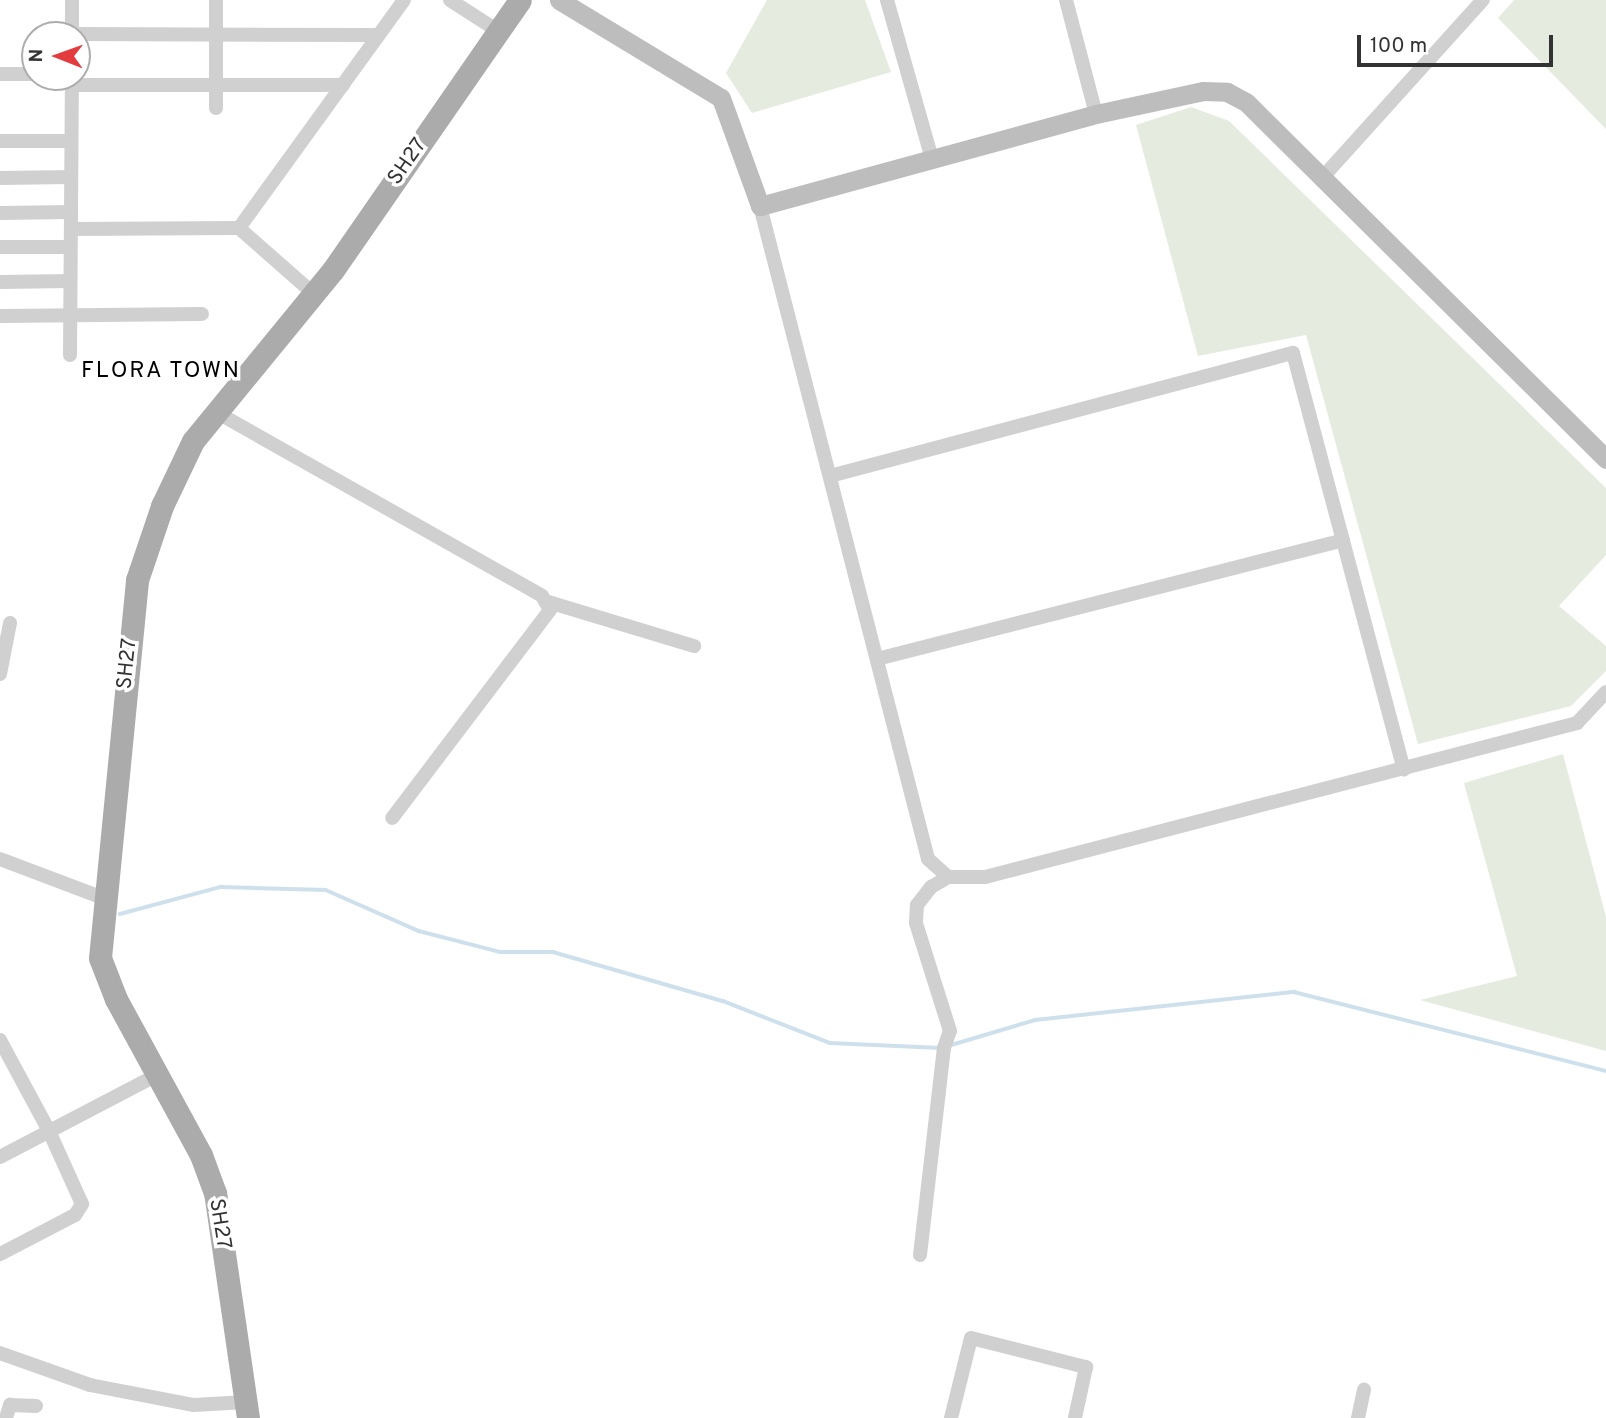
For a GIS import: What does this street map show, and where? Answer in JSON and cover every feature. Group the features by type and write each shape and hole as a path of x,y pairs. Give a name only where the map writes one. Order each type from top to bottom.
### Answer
{"main road":[{"name":"SH27","path":"247,1410 215,1193 201,1155 157,1075 100,958 103,898 137,580 162,506 193,441 314,294 520,0"}],"street":[{"path":"72,0 72,21"},
{"path":"216,0 216,108"},
{"path":"239,228 404,0"},
{"path":"450,0 498,32"},
{"path":"559,0 721,98 760,206 929,859 948,877"},
{"path":"887,0 932,159"},
{"path":"1066,0 1096,114"},
{"path":"1322,178 1483,0"},
{"path":"91,34 378,35"},
{"path":"0,74 21,74"},
{"path":"91,82 343,85"},
{"path":"70,355 72,91"},
{"path":"760,206 1096,114 1203,91 1227,92 1246,102 1606,459"},
{"path":"0,141 71,141"},
{"path":"0,178 71,177"},
{"path":"0,213 71,212"},
{"path":"71,229 239,228 314,294"},
{"path":"0,247 71,247"},
{"path":"0,282 70,281"},
{"path":"0,316 202,314"},
{"path":"830,477 1293,353 1404,769"},
{"path":"216,412 545,601 694,646"},
{"path":"877,659 1343,540"},
{"path":"393,818 550,610 545,601"},
{"path":"0,674 10,623"},
{"path":"920,1255 944,1048 950,1031 916,923 917,905 931,887 948,877 985,877 1577,723 1606,692"},
{"path":"0,859 103,898"},
{"path":"0,1041 49,1131 81,1198 81,1209 0,1254"},
{"path":"0,1157 157,1075"},
{"path":"951,1418 971,1338 1086,1367 1076,1418"},
{"path":"0,1353 90,1385 194,1405 247,1410"},
{"path":"1358,1418 1364,1390"},
{"path":"6,1418 10,1405 36,1406"}],"shaded area":[{"path":"767,0 865,0 891,72 752,113 726,73"},
{"path":"1514,0 1606,0 1606,129 1498,18"},
{"path":"1191,107 1229,121 1606,488 1606,555 1559,606 1606,646 1606,671 1571,706 1418,744 1306,335 1198,356 1136,125"},
{"path":"1563,754 1606,917 1606,1051 1420,1000 1517,976 1464,783"}],"waterway":[{"path":"120,914 221,887 326,890 419,931 500,952 553,952 723,1001 830,1043 941,1048"},
{"path":"948,1046 1035,1020 1294,992 1606,1071"}],"district":[{"name":"FLORA TOWN","path":"161,372"}]}
